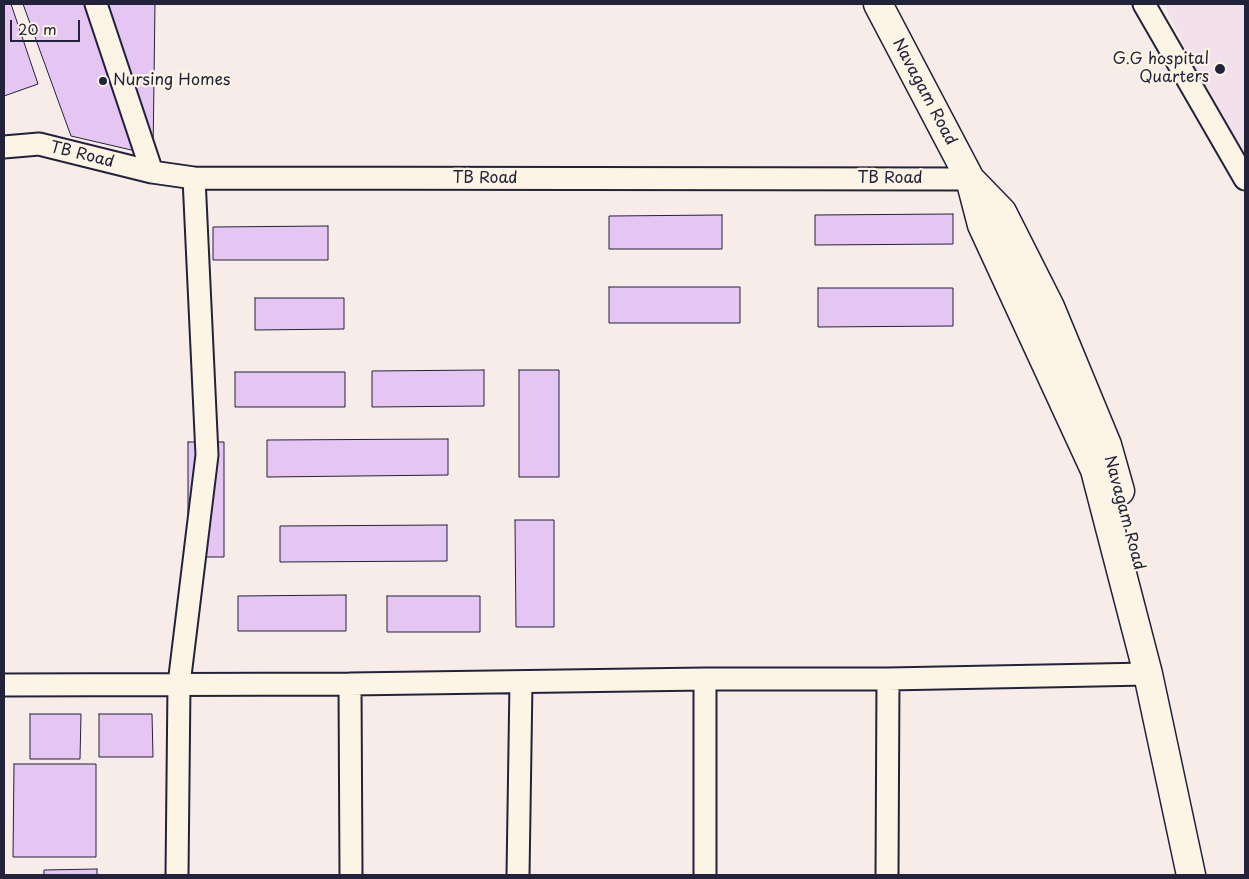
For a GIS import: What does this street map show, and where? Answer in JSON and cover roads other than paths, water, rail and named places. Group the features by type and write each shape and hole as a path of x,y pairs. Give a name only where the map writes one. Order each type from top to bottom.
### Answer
{"street":[{"path":"96,4 152,172"},
{"name":"Navagam Road","path":"878,4 970,179 982,225 1095,470 1148,674 1191,875"},
{"path":"1144,4 1245,179"},
{"name":"TB Road","path":"4,147 39,144 152,172 194,178 970,179"},
{"path":"177,875 179,684 207,455 194,178"},
{"name":"Navagam Road","path":"970,179 1002,212 1050,307 1106,445 1149,607 1209,875"},
{"path":"4,685 888,679 1148,674"},
{"path":"705,679 705,875"},
{"path":"886,875 888,679"},
{"path":"518,875 521,682"},
{"path":"350,684 351,875"}],"place":[{"name":"G.G hospital Quarters","path":"1220,69"},
{"name":"Nursing Homes","path":"103,81"}]}
